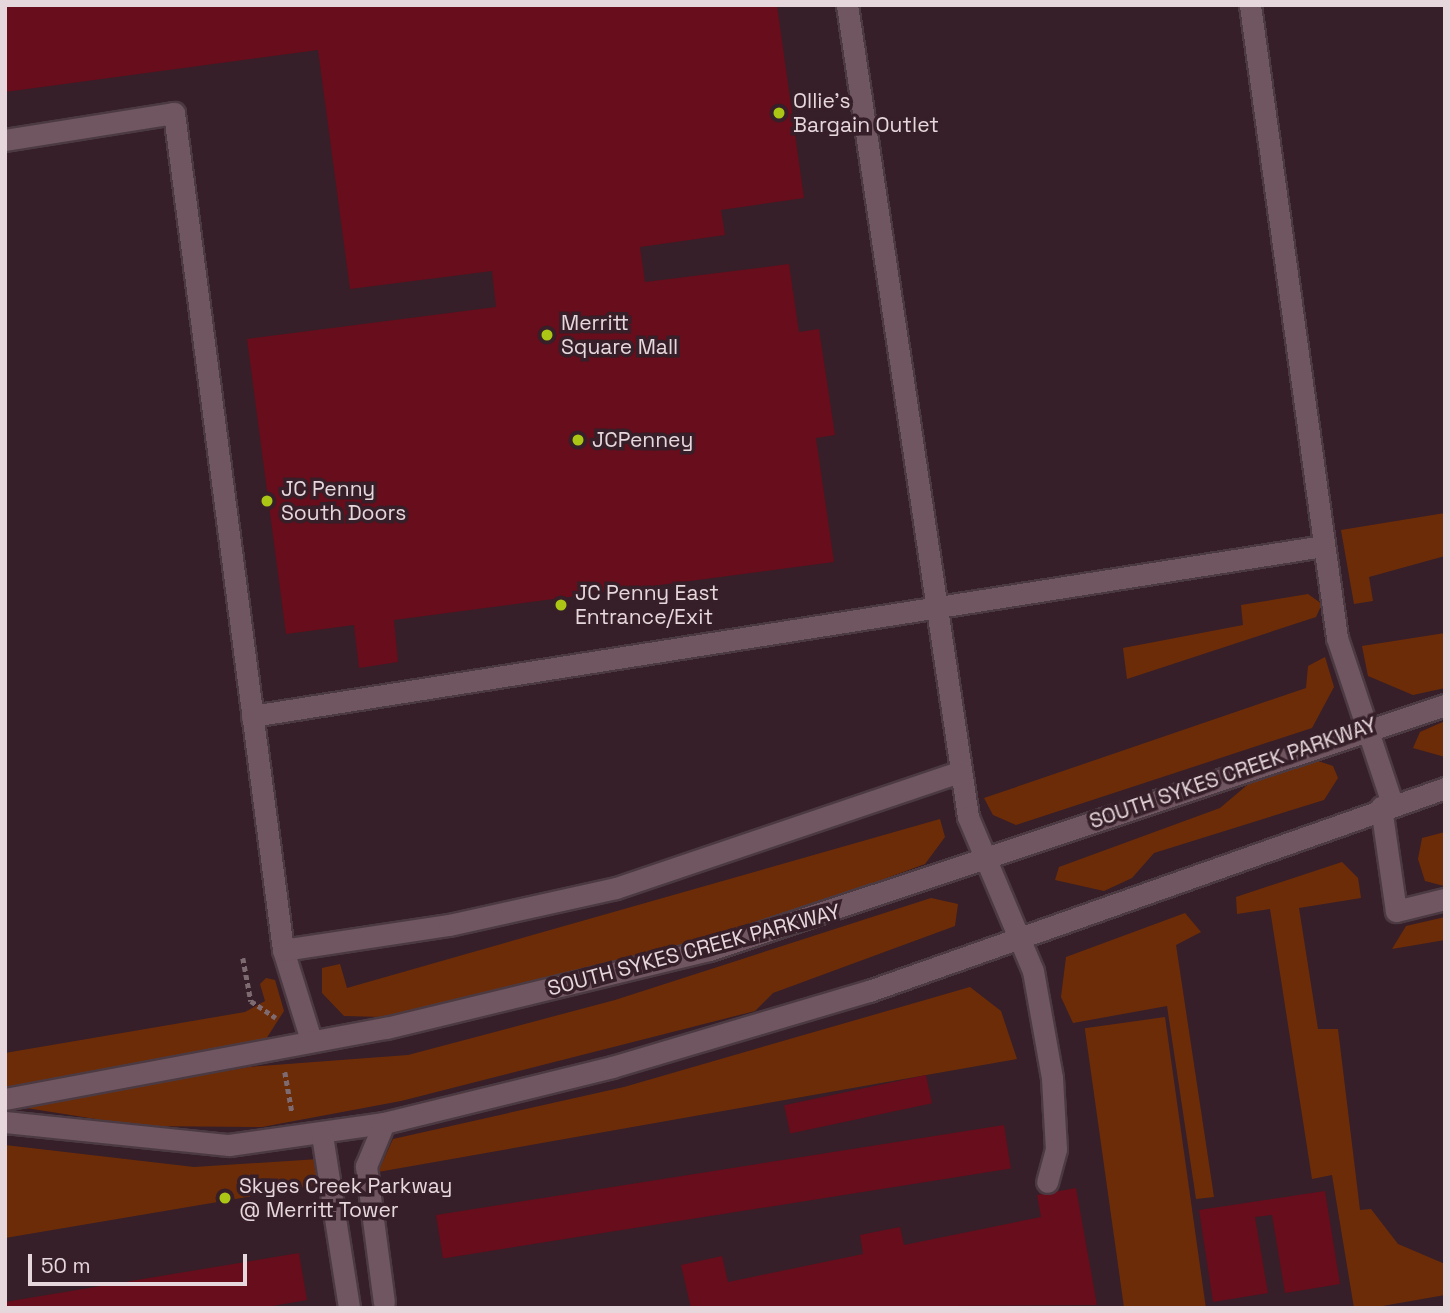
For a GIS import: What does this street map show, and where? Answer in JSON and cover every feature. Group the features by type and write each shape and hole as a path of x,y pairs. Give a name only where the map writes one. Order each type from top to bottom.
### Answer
{"street":[{"path":"847,5 968,817 1017,940 1033,971 1055,1097 1056,1149 1047,1182"},
{"path":"1250,5 1337,638 1366,726 1387,805 1395,911 1445,899"},
{"path":"5,140 174,113 282,950 311,1041"},
{"path":"252,716 1323,546"},
{"name":"SOUTH SYKES CREEK PARKWAY","path":"5,1099 311,1041 709,950 985,859 1366,726 1445,705"},
{"path":"282,950 449,925 615,888 961,771"},
{"path":"5,1122 145,1140 296,1140 384,1123 722,1036 1017,940 1387,805 1445,788"},
{"path":"384,1123 366,1166 384,1302"},
{"path":"322,1135 349,1308"}],"path":[{"path":"243,958 251,1001 275,1014 296,1140"}],"shaded area":[{"path":"1445,513 1445,556 1369,577 1373,601 1354,604 1341,530"},
{"path":"1308,594 1322,604 1316,617 1127,679 1123,648 1243,625 1241,605"},
{"path":"1445,633 1445,688 1413,695 1368,676 1362,646"},
{"path":"1325,657 1334,687 1312,728 1016,825 993,815 984,798 1306,688 1308,666"},
{"path":"1445,721 1445,757 1413,748 1420,732"},
{"path":"1318,761 1333,766 1338,778 1324,800 1154,853 1132,878 1104,891 1055,880 1059,867 1220,808 1252,781"},
{"path":"940,819 945,837 925,864 805,908 600,968 383,1017 344,1016 322,993 322,968 340,964 347,988"},
{"path":"1445,832 1444,886 1425,881 1418,859 1422,838"},
{"path":"1342,862 1358,878 1361,898 1299,908 1318,1029 1338,1029 1360,1210 1371,1209 1398,1244 1445,1264 1445,1295 1371,1308 1354,1308 1332,1175 1312,1179 1270,909 1237,914 1236,897"},
{"path":"931,898 958,904 955,926 773,993 755,1011 401,1101 262,1127 140,1126 20,1107 249,1067 408,1055 615,1000"},
{"path":"1185,913 1201,932 1176,945 1214,1197 1196,1199 1167,1006 1073,1023 1061,997 1066,957"},
{"path":"1445,917 1445,940 1392,949 1406,926"},
{"path":"266,978 275,980 284,1011 266,1039 5,1089 5,1053 245,1012 265,1001 260,984"},
{"path":"970,987 1001,1011 1017,1059 378,1172 393,1139 624,1087"},
{"path":"1165,1017 1206,1308 1124,1308 1085,1028"},
{"path":"5,1145 194,1167 319,1159 323,1184 5,1238"}],"building":[{"name":"Merritt Square Mall","path":"5,5 777,5 804,198 721,210 725,235 640,247 645,282 789,264 799,332 819,329 835,435 816,438 834,562 394,620 398,662 359,668 354,625 286,634 247,339 496,307 492,271 350,289 318,50 5,92"},
{"path":"926,1075 932,1103 790,1134 784,1105"},
{"path":"1004,1125 1011,1168 443,1258 436,1215"},
{"path":"1076,1188 1097,1305 691,1308 681,1265 722,1256 728,1282 863,1254 860,1235 900,1227 904,1245 1041,1217 1037,1195"},
{"path":"1325,1191 1340,1284 1285,1293 1272,1215 1255,1217 1268,1293 1213,1302 1199,1210"},
{"path":"299,1253 307,1300 261,1308 5,1308 5,1302"}],"place":[{"name":"Ollie's Bargain Outlet","path":"779,113"},
{"name":"Merritt Square Mall","path":"547,335"},
{"name":"JCPenney","path":"578,440"},
{"name":"JC Penny South Doors","path":"267,501"},
{"name":"JC Penny East Entrance/Exit","path":"561,605"},
{"name":"Skyes Creek Parkway @ Merritt Tower","path":"225,1198"}]}
